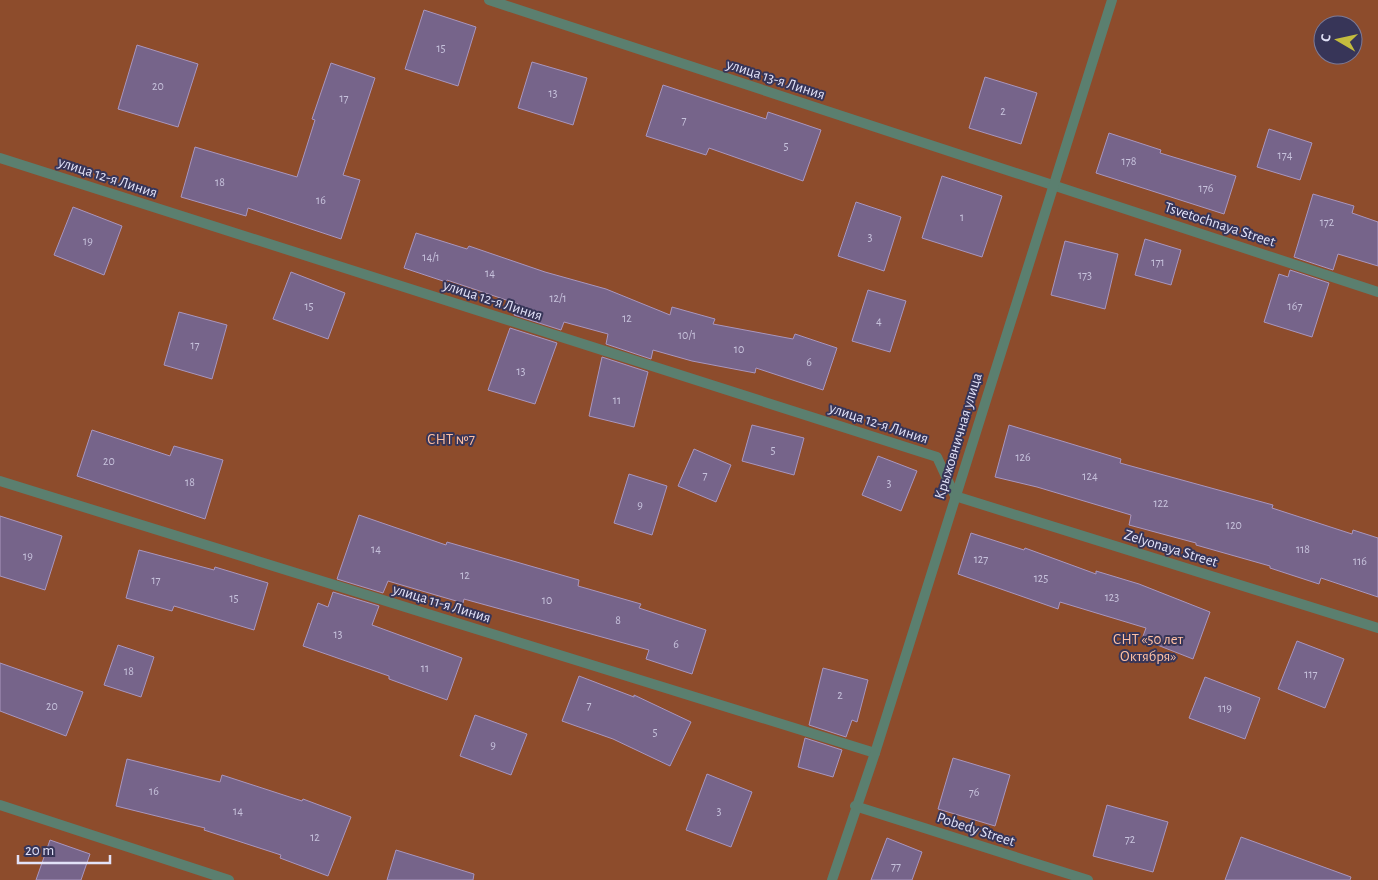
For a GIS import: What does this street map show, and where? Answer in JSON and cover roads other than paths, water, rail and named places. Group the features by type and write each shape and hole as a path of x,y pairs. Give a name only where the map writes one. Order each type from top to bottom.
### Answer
{"street":[{"name":"улица 13-я Линия","path":"489,0 1053,186"},
{"name":"Крыжовничная улица","path":"832,880 874,753 1112,0"},
{"name":"улица 12-я Линия","path":"0,158 936,457 955,496"},
{"name":"Tsvetochnaya Street","path":"1053,186 1378,292"},
{"name":"улица 11-я Линия","path":"0,481 874,753"},
{"name":"Zelyonaya Street","path":"955,496 1378,628"},
{"path":"0,805 229,880"},
{"name":"Pobedy Street","path":"855,806 1088,880"}],"park label":[{"name":"СНТ №7","path":"451,439"},
{"name":"СНТ «50 лет Октября»","path":"1148,648"}]}
